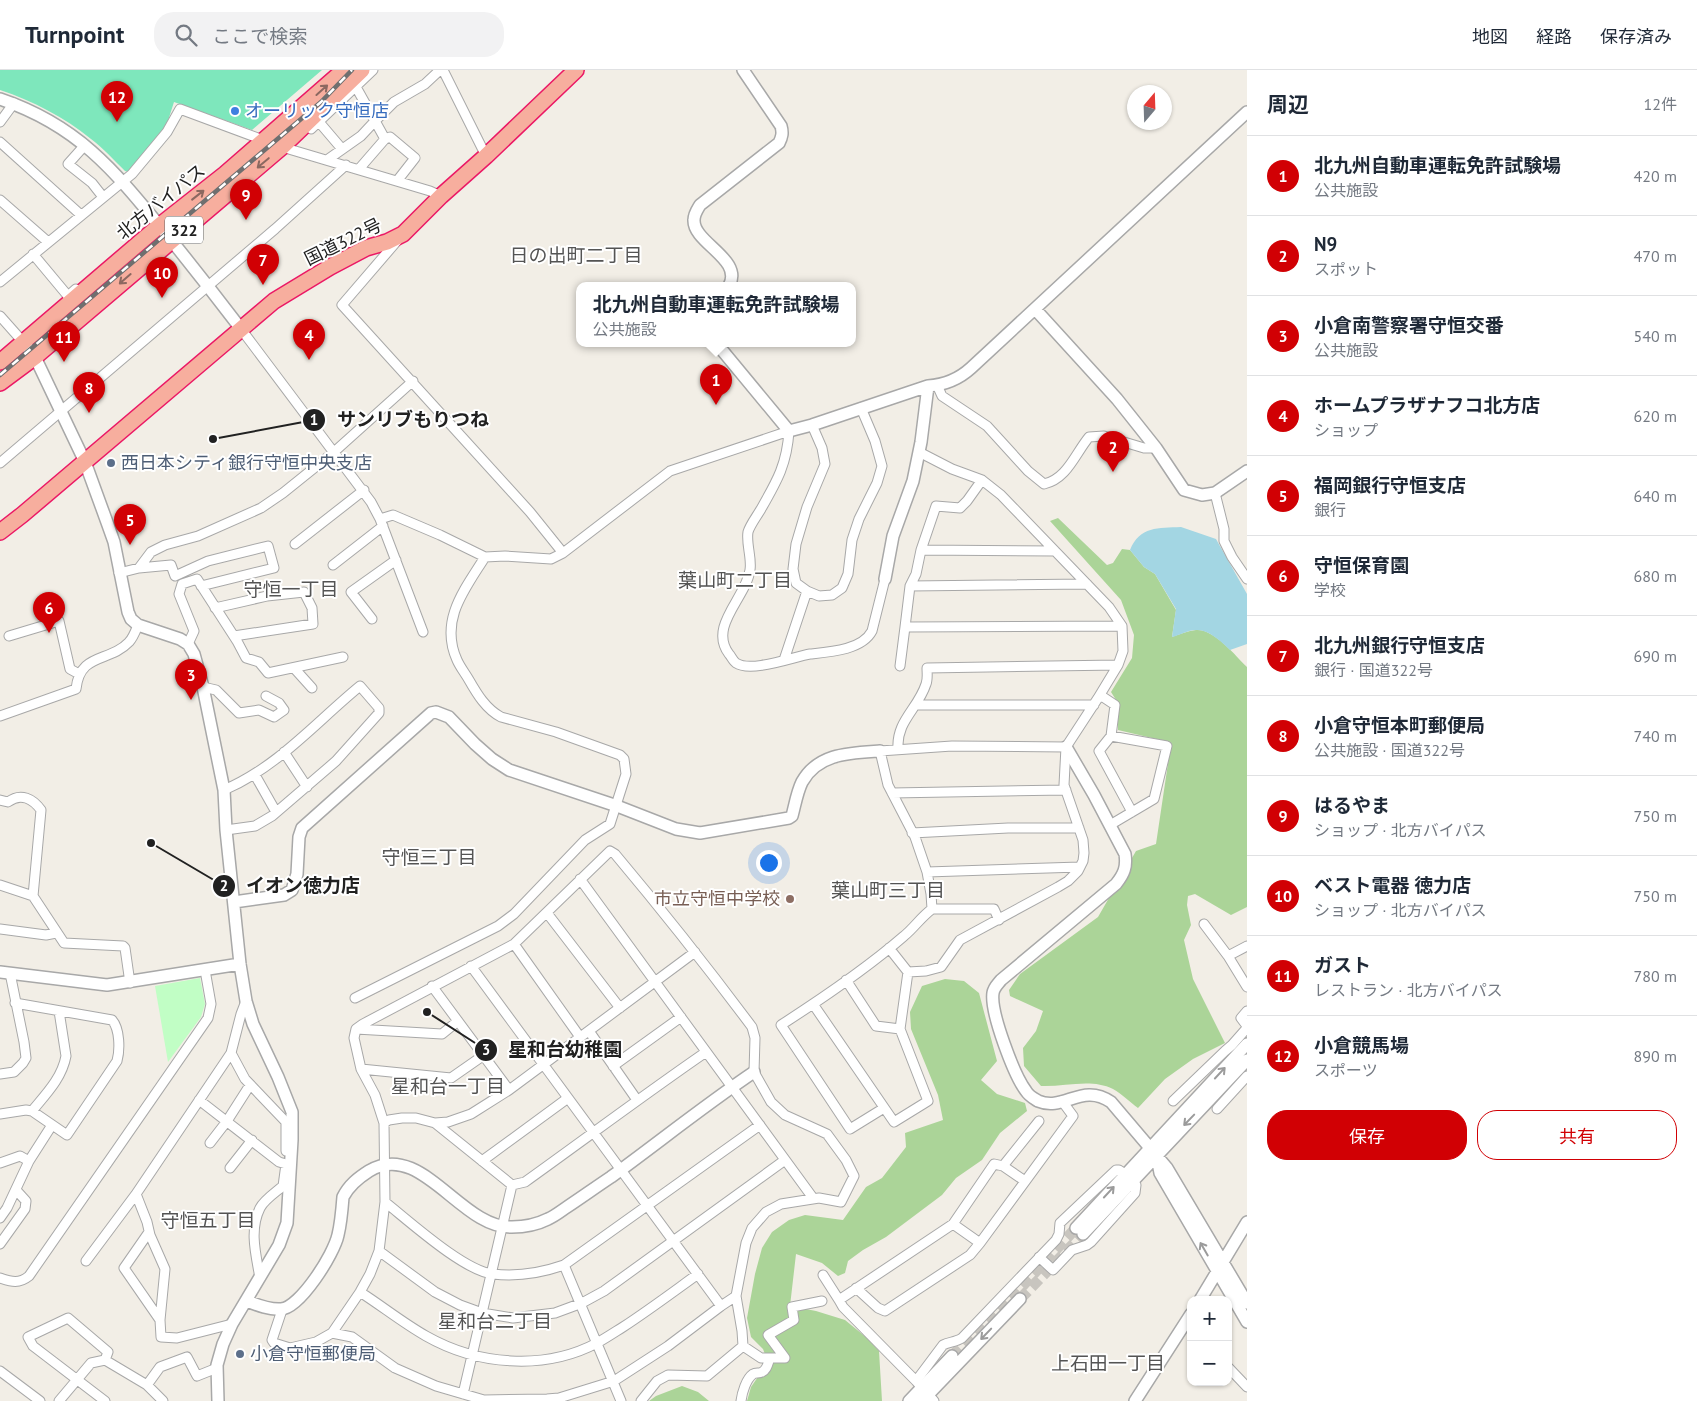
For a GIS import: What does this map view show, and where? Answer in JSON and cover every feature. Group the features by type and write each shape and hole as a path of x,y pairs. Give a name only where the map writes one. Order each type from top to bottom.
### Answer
{"highway":[{"name":"北方バイパス","path":"0,362 159,226 225,174 344,70"},
{"name":"北方バイパス","path":"0,383 35,357 171,240 285,148 362,70"},
{"name":"国道322号","path":"0,532 274,301 307,280 366,248 387,242 404,234 441,196 576,70"}],"street":[{"path":"285,148 319,122 374,70"},
{"path":"327,160 361,136 394,102 425,84 441,70 486,156"},
{"path":"730,282 732,274 729,265 696,230 693,221 694,213 700,205 778,143 782,138 783,130 743,70"},
{"path":"356,87 385,139"},
{"path":"0,98 33,111 57,125 100,157 123,181 208,286 353,479 364,490 382,522 422,632"},
{"path":"0,122 14,103"},
{"path":"0,282 132,174 167,132 180,109 285,148 346,165 441,196"},
{"path":"333,565 382,522 393,515 485,557 505,556 551,559 563,553 670,471 964,374 1247,112"},
{"path":"319,122 342,149"},
{"path":"358,169 385,139 390,137 415,158 397,181"},
{"path":"0,142 81,215"},
{"path":"85,145 68,164 92,183 103,197"},
{"path":"0,463 208,286 346,165"},
{"path":"0,200 48,242"},
{"path":"404,234 342,305 530,512 563,553"},
{"path":"33,254 68,296 121,250 128,253"},
{"path":"1034,309 1117,399 1156,448 1184,490 1202,495 1215,493 1247,471"},
{"path":"0,316 35,357 85,462 114,542 119,573 131,619 138,625 172,635 188,644 194,654 203,687 224,790 226,830 240,964 246,1001 253,1024 278,1076 292,1112 287,1223 279,1245 232,1324 223,1344 217,1368 218,1401"},
{"path":"719,347 789,431 788,449 782,472 748,531 750,570 745,588 728,616 722,632 724,647 736,663 751,666 831,652 857,645 868,638 872,631 886,579 893,536 913,481 932,385"},
{"path":"140,568 151,552 165,545 198,536 261,508 283,493 334,452 413,381"},
{"path":"932,385 942,396 987,426 1028,471 1044,484 1054,482 1066,471 1089,438 1104,436 1144,448 1156,448"},
{"path":"812,425 822,448 825,464 807,507 796,544 793,569 796,583 807,591 819,596 832,595 842,588 848,574 852,540 859,519 877,483 882,466 875,441 861,408"},
{"path":"908,972 926,971 941,967 960,940 1068,881 1078,871 1083,861 1084,844 1064,785 1066,748 1118,665 1123,651 1122,626 1109,607 1001,495 982,480 952,469 919,452"},
{"path":"900,666 910,586 916,574 921,550 936,506 960,508 982,480"},
{"path":"295,544 364,490"},
{"path":"1215,493 1224,529 1224,541 1247,579"},
{"path":"119,573 140,568 171,565 175,576 208,561 268,546 274,568 201,586"},
{"path":"921,550 1055,551"},
{"path":"355,998 498,926 514,914 585,840 610,824 617,806 626,774 624,759 620,755 556,732 495,714 485,705 457,659 451,630 454,611 458,600 485,557"},
{"path":"372,619 351,592 396,560"},
{"path":"188,644 194,631 179,594 182,584 196,579 234,636 246,658 259,662 268,673 343,657"},
{"path":"910,586 1087,584"},
{"path":"784,660 807,591"},
{"path":"215,608 267,596 304,592 312,608 314,624 234,636"},
{"path":"9,636 59,621 70,669 79,674"},
{"path":"0,716 76,689 79,674 88,664 122,648 130,642 138,625"},
{"path":"905,627 1122,626"},
{"path":"898,749 897,739 900,728 916,705 927,683 927,668 1118,665"},
{"path":"294,668 312,688"},
{"path":"224,790 255,775 360,686 379,708 379,713 336,761 276,812 255,826 226,830"},
{"path":"203,687 216,690 239,713 259,710 274,717 284,710 279,703 266,696"},
{"path":"1100,695 1115,705 1111,736 1099,751 1132,812"},
{"path":"916,705 1094,705"},
{"path":"234,902 284,895 292,890 297,874 299,837 302,828 431,713 436,712 449,717 475,744 492,759 509,770 617,806 686,832 700,832 786,820 792,816 801,784 810,770 821,761 838,755 952,746 1066,748"},
{"path":"1110,825 1154,799 1167,746 1111,736"},
{"path":"1066,748 1110,825 1124,854 1126,864 1123,875 1116,884 1001,980 994,991 994,1007 1010,1058 1026,1092 1031,1097 1044,1103 1052,1104 1087,1094 1100,1096 1111,1102 1153,1152 1160,1173 1220,1267 1247,1303"},
{"path":"880,751 886,779 912,833 927,872 932,909"},
{"path":"284,752 307,787"},
{"path":"255,775 276,812"},
{"path":"892,793 1066,790"},
{"path":"0,800 8,802 16,796 28,798 37,804 41,810 33,896 56,933 64,944 124,946 130,983"},
{"path":"912,833 1008,828 1078,828"},
{"path":"282,1310 272,1340 274,1343 290,1348 316,1342 332,1333 360,1292 370,1274 379,1251 385,1202 384,1123 375,1095 361,1069 354,1038 356,1029 432,986 514,944 608,852 612,852 696,952 752,1027 755,1038 754,1072 771,1102 785,1115 827,1134 846,1160 854,1176 841,1202 813,1198 781,1204 766,1212 752,1228 746,1243 736,1296 743,1346"},
{"path":"927,872 1080,867"},
{"path":"580,879 813,1198"},
{"path":"0,885 33,896"},
{"path":"884,1108 850,1128 781,1025 813,1004 906,935 932,909 994,909 999,920"},
{"path":"546,913 620,1008"},
{"path":"1204,924 1228,956 1247,987"},
{"path":"0,929 46,935 56,933"},
{"path":"514,944 580,1037"},
{"path":"1228,956 1247,946"},
{"path":"813,1004 894,1122 928,1101 900,1030 908,972 889,948"},
{"path":"435,1123 462,1118 510,1090 696,952"},
{"path":"0,1074 14,1072 26,1058 15,1003 5,972 107,985 130,983 240,964"},
{"path":"471,966 721,1306"},
{"path":"0,1278 12,1282 21,1281 29,1276 208,1018 211,1004 205,970"},
{"path":"846,980 876,1026 900,1030"},
{"path":"432,986 510,1090"},
{"path":"86,1261 136,1194 231,1053 246,1001"},
{"path":"0,1114 26,1110 32,1111 67,1135 117,1061 119,1055 115,1022 103,1018 15,1003"},
{"path":"32,1111 58,1079 65,1062 66,1056 59,1011"},
{"path":"1173,1101 1232,1045 1247,1027 1241,1018 1247,1011"},
{"path":"613,1066 681,1017"},
{"path":"356,1029 442,1034 458,1021"},
{"path":"589,1031 637,1100"},
{"path":"1153,1152 1247,1044"},
{"path":"512,1185 525,1182 706,1052"},
{"path":"231,1053 245,1079 286,1122 286,1164 283,1186 260,1206 255,1224 254,1244 260,1278"},
{"path":"361,1069 452,1078 484,1055"},
{"path":"1079,1231 1153,1152 1247,1060"},
{"path":"247,1301 267,1308 282,1310 306,1292 338,1237 343,1197 349,1187 374,1168 386,1164 406,1166 414,1169 427,1177 469,1211 492,1225 502,1228 526,1227 549,1219 620,1170 754,1072"},
{"path":"1217,1109 1247,1076"},
{"path":"210,1143 227,1121 250,1085"},
{"path":"482,1161 568,1098"},
{"path":"200,1100 279,1162 286,1164"},
{"path":"856,1288 878,1308 885,1311 970,1255 1073,1116 1062,1101"},
{"path":"384,1123 389,1120 402,1118 416,1118 435,1123 512,1185"},
{"path":"1003,1166 1039,1121"},
{"path":"0,1218 7,1208 29,1161 52,1125"},
{"path":"385,1202 453,1255 473,1267 491,1274 543,1272 564,1265 760,1125"},
{"path":"230,1168 252,1140"},
{"path":"0,1164 20,1156 29,1161"},
{"path":"379,1251 435,1292 460,1305 482,1313 513,1318 555,1313 582,1303 604,1291 785,1160"},
{"path":"839,1300 952,1224 994,1164 1003,1166 1025,1181"},
{"path":"925,1393 943,1345 962,1338 1039,1257 1056,1240 1059,1234 1060,1223 1064,1218 1116,1170 1119,1170 1136,1185 1135,1193 1087,1245 1072,1250 1053,1270 1039,1257"},
{"path":"463,1394 512,1185"},
{"path":"0,1244 25,1209 26,1200 16,1190"},
{"path":"136,1194 164,1269 160,1320 161,1337 177,1338 232,1324"},
{"path":"1202,1296 1247,1222"},
{"path":"952,1224 980,1244"},
{"path":"149,1232 124,1268 160,1320"},
{"path":"564,1265 582,1303 621,1401"},
{"path":"1220,1267 1247,1322"},
{"path":"360,1292 426,1336 472,1355 496,1360 532,1361 563,1356 598,1343 648,1311 698,1274"},
{"path":"823,1275 843,1307 925,1393"},
{"path":"332,1333 352,1337 395,1368 436,1386 484,1401 579,1397 614,1381 668,1346 736,1296"},
{"path":"909,1401 925,1393 1020,1299"},
{"path":"743,1346 761,1358 785,1358 768,1336 794,1320 792,1307 822,1301"},
{"path":"105,1360 108,1352 68,1318 28,1337 33,1346 105,1401"},
{"path":"1135,1401 1187,1324"},
{"path":"641,1401 657,1381 668,1376 707,1376 743,1346"},
{"path":"925,1393 952,1356"},
{"path":"147,1385 160,1367 188,1357 197,1376 217,1368"},
{"path":"741,1401 742,1394 753,1374 762,1372 767,1368 770,1358"},
{"path":"59,1401 91,1363 105,1360 147,1385 163,1401"},
{"path":"0,1371 40,1401"},
{"path":"1232,1371 1247,1387"}],"green space":[{"path":"0,70 322,70 252,130 174,102 166,127 129,172 125,171 100,146 81,131 59,117 24,99 0,90"},
{"path":"1058,518 1107,565 1113,563 1122,549 1130,550 1144,567 1155,574 1176,610 1172,637 1196,630 1209,633 1223,643 1247,667 1247,907 1231,915 1195,894 1188,896 1187,905 1191,925 1184,940 1193,979 1225,1043 1193,1059 1165,1079 1138,1108 1113,1089 1105,1086 1087,1083 1041,1086 1024,1066 1023,1048 1036,1031 1043,1011 1010,996 1009,990 1020,974 1098,917 1136,851 1156,844 1170,750 1169,742 1118,730 1118,703 1111,692 1132,658 1134,635 1121,600 1050,521"},
{"path":"200,978 205,1004 201,1017 168,1062 155,986"},
{"path":"945,979 964,981 979,993 997,1061 981,1080 997,1094 1025,1103 1027,1111 1000,1133 982,1160 956,1178 942,1195 886,1237 848,1261 845,1273 838,1276 822,1263 796,1254 790,1306 816,1311 845,1320 867,1338 879,1351 882,1401 747,1401 751,1387 768,1362 763,1349 751,1337 747,1318 762,1248 772,1232 789,1220 805,1215 843,1220 866,1187 882,1178 906,1147 905,1133 943,1120 938,1095 911,1029 910,1012 922,986"},
{"path":"682,1386 698,1392 709,1401 649,1401 656,1396"}],"water":[{"path":"1181,527 1216,539 1247,594 1247,644 1230,650 1223,643 1201,630 1190,631 1172,637 1176,609 1155,574 1144,567 1130,550 1134,542 1144,532 1157,528"}],"tunnel":[{"path":"952,1356 1014,1295 1076,1228"},
{"path":"1020,1299 1083,1234"}],"railway":[{"path":"0,375 321,102 352,70"}],"place":[{"name":"オーリック守恒店","path":"235,111"},
{"name":"小倉競馬場","path":"117,122"},
{"name":"はるやま","path":"246,220"},
{"name":"北九州銀行守恒支店","path":"263,285"},
{"name":"ベスト電器 徳力店","path":"162,298"},
{"name":"ホームプラザナフコ北方店","path":"309,360"},
{"name":"ガスト","path":"64,362"},
{"name":"北九州自動車運転免許試験場","path":"716,405"},
{"name":"小倉守恒本町郵便局","path":"89,413"},
{"name":"サンリブもりつね","path":"213,439"},
{"name":"西日本シティ銀行守恒中央支店","path":"111,463"},
{"name":"N9","path":"1113,472"},
{"name":"福岡銀行守恒支店","path":"130,545"},
{"name":"守恒保育園","path":"49,633"},
{"name":"小倉南警察署守恒交番","path":"191,700"},
{"name":"イオン徳力店","path":"151,843"},
{"name":"市立守恒中学校","path":"790,899"},
{"name":"星和台幼稚園","path":"427,1012"},
{"name":"小倉守恒郵便局","path":"240,1354"}],"district":[{"name":"日の出町二丁目","path":"576,255"},
{"name":"葉山町二丁目","path":"735,580"},
{"name":"守恒一丁目","path":"291,589"},
{"name":"守恒三丁目","path":"429,857"},
{"name":"葉山町三丁目","path":"888,890"},
{"name":"星和台一丁目","path":"448,1086"},
{"name":"守恒五丁目","path":"208,1220"},
{"name":"星和台二丁目","path":"495,1321"},
{"name":"上石田一丁目","path":"1108,1363"}]}
